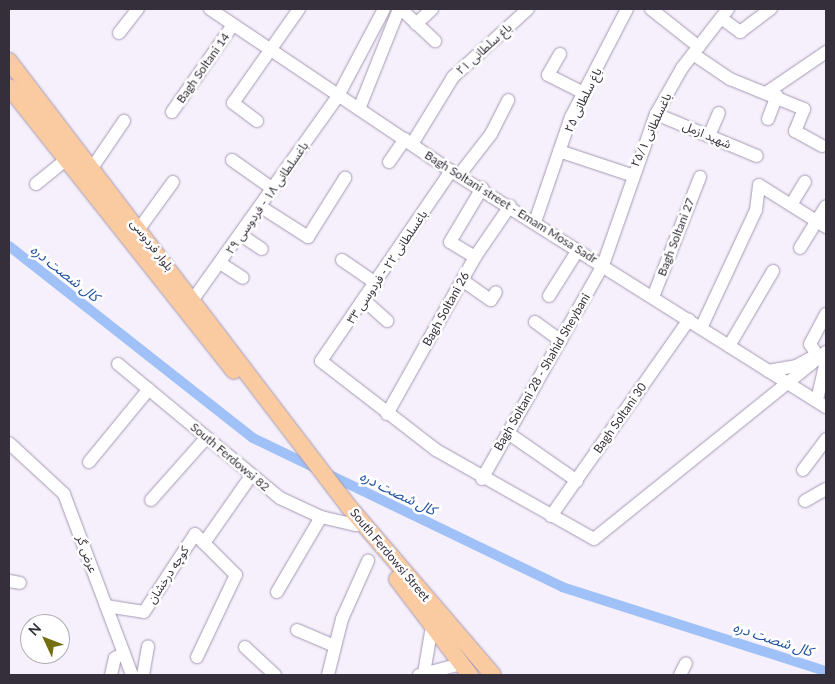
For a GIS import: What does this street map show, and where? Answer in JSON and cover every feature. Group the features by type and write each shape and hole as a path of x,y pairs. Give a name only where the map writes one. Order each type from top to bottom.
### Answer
{"main road":[{"name":"بلوار فردوسی","path":"9,62 79,164 286,429"},
{"name":"بلوار فردوسی","path":"9,87 79,164"},
{"name":"بلوار فردوسی","path":"97,187 139,229 194,298 286,429"},
{"name":"South Ferdowsi Street","path":"286,429 347,508 493,675"},
{"name":"South Ferdowsi Street","path":"347,508 356,525 466,669"}],"street":[{"path":"119,34 138,9"},
{"name":"Bagh Soltani street - Emam Mosa Sadr","path":"210,9 455,173 482,188 822,404"},
{"path":"257,121 233,103 299,9"},
{"name":"باغسلطانی ۱۸ - فردوسی ۲۹","path":"194,298 261,207 338,96 384,9"},
{"path":"359,110 400,9 435,41"},
{"path":"416,24 432,9"},
{"name":"باغ سلطانی ۲۱","path":"390,162 409,141 453,77 528,9"},
{"path":"651,9 730,79 772,94 804,109 795,131 822,146"},
{"path":"725,13 740,32 771,9"},
{"name":"باغ سلطانی ۲۵","path":"535,222 571,117 586,94 624,10"},
{"name":"باغسلطانی ۲۵/۱","path":"603,265 631,175 656,114 696,50 725,13"},
{"name":"Bagh Soltani 14","path":"172,112 233,25"},
{"path":"768,119 772,94 826,52"},
{"path":"560,54 548,75 586,94"},
{"name":"باغسلطانی ۲۲ - فردوسی ۳۳","path":"387,414 321,361 455,173 491,134 508,100"},
{"path":"709,136 719,113"},
{"name":"شهید ازمل","path":"656,114 757,156"},
{"path":"36,184 79,164 124,121"},
{"path":"559,151 631,175"},
{"path":"231,160 273,188"},
{"name":"Bagh Soltani 27","path":"653,297 700,177"},
{"path":"261,207 308,238 345,178"},
{"path":"139,229 173,182"},
{"path":"791,205 806,182"},
{"path":"701,328 756,210 758,185 821,224"},
{"path":"475,257 450,242 482,188"},
{"name":"Bagh Soltani 26","path":"387,414 475,257 510,206"},
{"path":"800,248 821,224 826,206"},
{"path":"240,235 262,249"},
{"path":"549,296 578,250"},
{"path":"342,260 377,284"},
{"path":"220,263 243,278"},
{"name":"Bagh Soltani 28 - Shahid Sheybani","path":"482,479 603,265"},
{"path":"729,346 773,271"},
{"path":"462,280 491,300 496,292"},
{"path":"365,301 387,321"},
{"path":"824,355 810,344 826,314"},
{"name":"Bagh Soltani 30","path":"551,516 689,320"},
{"path":"535,322 561,341"},
{"path":"387,414 482,479 594,539 791,385 824,355"},
{"path":"768,371 796,366 824,355"},
{"path":"822,404 824,355"},
{"name":"South Ferdowsi 82","path":"118,364 251,476 280,498 321,517 356,525"},
{"path":"89,462 149,389"},
{"path":"508,433 577,481"},
{"path":"150,500 206,438"},
{"path":"803,470 826,439"},
{"name":"عرض گر","path":"14,445 64,494 132,675"},
{"name":"کوچه درخشان","path":"106,606 144,612 195,534 204,543 251,476"},
{"path":"805,501 826,489"},
{"path":"277,592 321,517"},
{"path":"196,656 236,575 204,543"},
{"path":"328,675 333,645 368,561"},
{"path":"432,626 422,674 466,669"},
{"path":"296,630 333,645"},
{"path":"143,675 148,646"},
{"path":"245,646 275,675"},
{"path":"110,675 115,658 124,653"}],"waterway":[{"name":"کال شصت دره","path":"9,246 253,438 562,587 826,671"}]}
